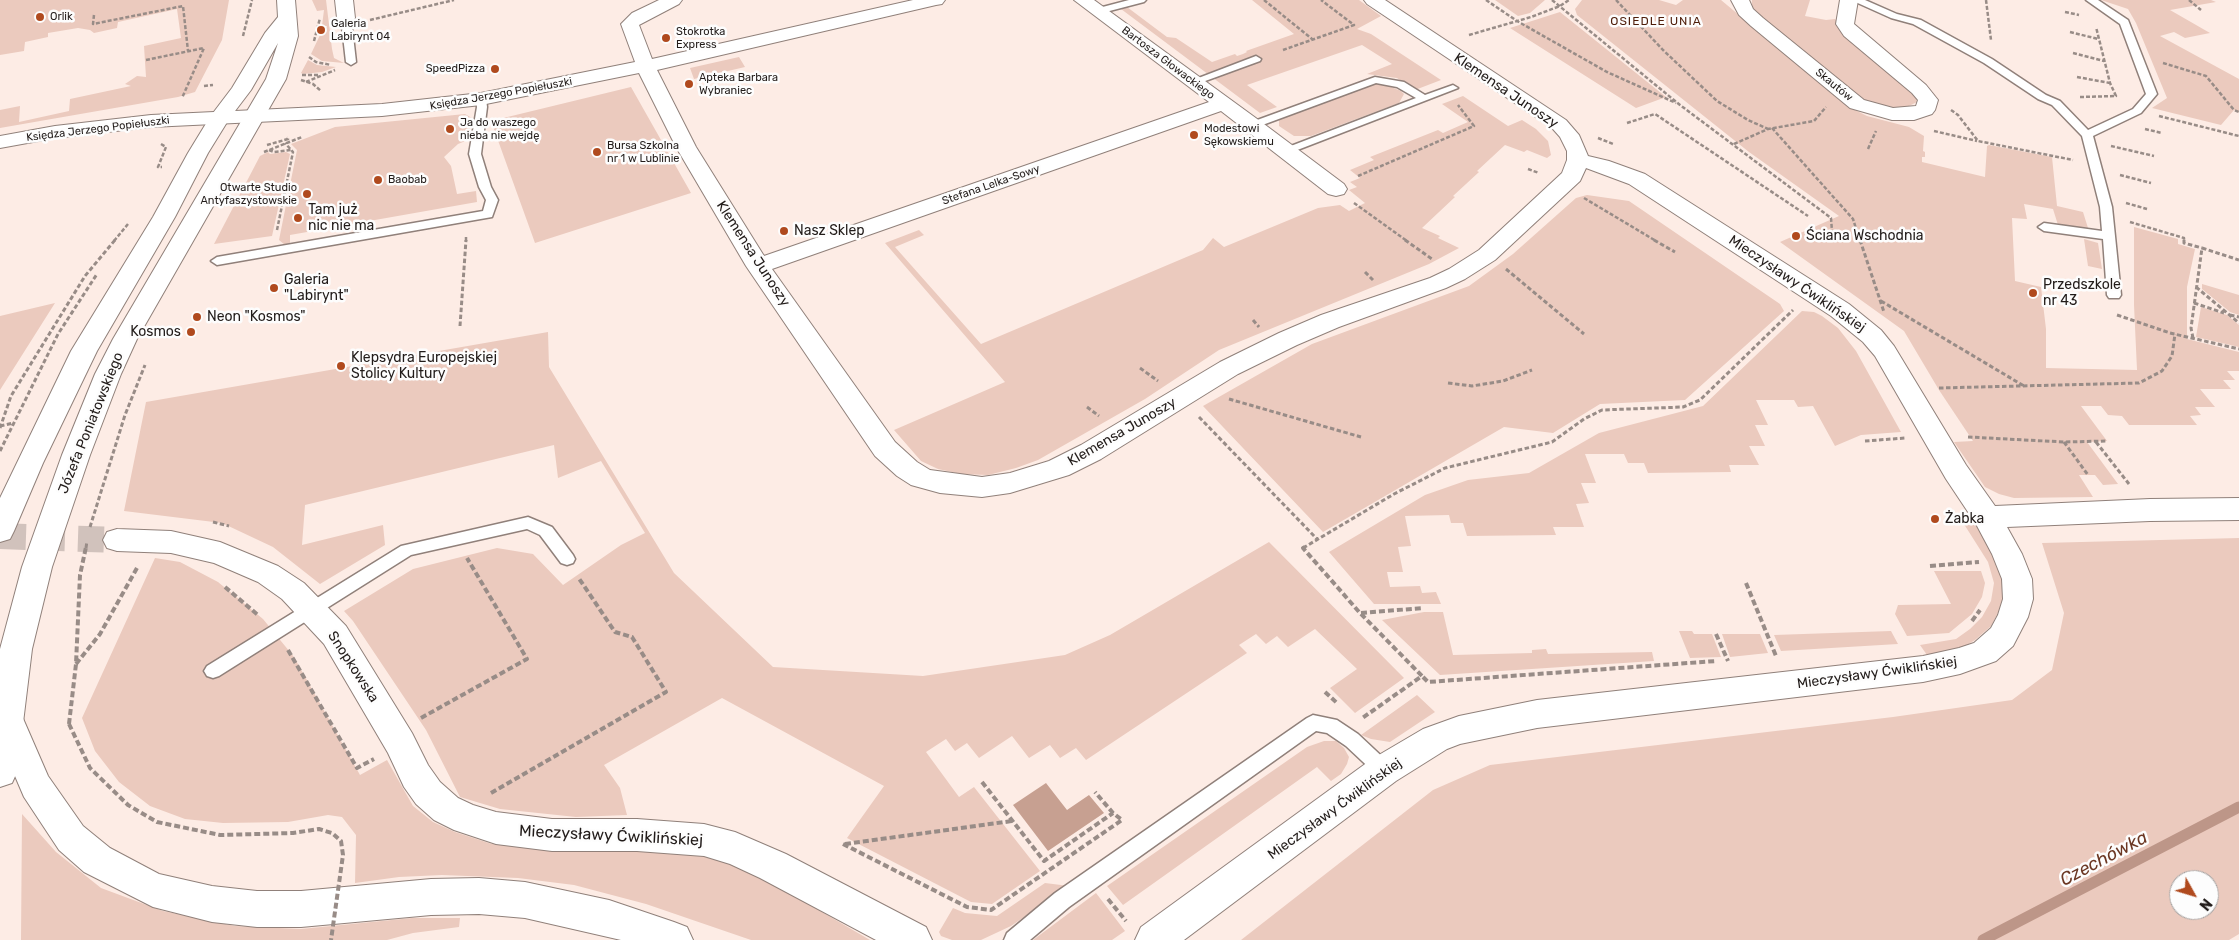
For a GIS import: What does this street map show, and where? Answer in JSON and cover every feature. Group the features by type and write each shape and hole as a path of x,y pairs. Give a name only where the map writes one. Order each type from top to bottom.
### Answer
{"street":[{"name":"Józefa Poniatowskiego","path":"0,772 16,649 37,566 76,455 108,374 130,331 276,79 286,52 289,36 286,20 286,0"},
{"path":"344,0 346,18"},
{"name":"Klemensa Junoszy","path":"673,0 638,17 630,24 631,31 686,147 758,266 885,449 907,469 921,478 940,483 982,487 1010,483 1059,468 1091,452 1229,368 1280,343 1330,321 1438,283 1457,274 1487,255 1572,176 1578,160 1574,144 1559,124 1373,0"},
{"name":"Księdza Jerzego Popiełuszki","path":"0,142 117,124 214,105 256,115 407,108 481,99 647,67 936,0"},
{"name":"Bartosza Głowackiego","path":"1082,0 1287,152 1345,189"},
{"name":"Skautów","path":"1740,0 1745,11 1757,22 1857,104 1892,114 1914,114 1925,110 1928,100 1919,89 1851,32 1845,24 1849,0"},
{"path":"0,532 29,463 84,351 164,217 192,164 214,105 241,90 274,33 286,20"},
{"name":"Stefana Lelka-Sowy","path":"758,266 1223,104"},
{"name":"Mieczysławy Ćwiklińskiej","path":"1142,934 1384,770 1435,739 1459,730 1505,719 1913,670 1960,661 1985,652 2002,637 2013,617 2018,599 2018,580 2007,554 1986,517 1906,390 1885,352 1858,323 1840,310 1637,179 1602,165 1578,160"},
{"path":"1986,517 2150,510 2239,509"},
{"name":"Snopkowska","path":"117,540 171,542 220,553 268,574 293,591 335,635 400,743 416,776 428,793 446,809 466,819 490,813"},
{"path":"6,717 36,786 71,838 97,860 153,890 212,904 257,909 302,909 431,897 479,896 525,900 609,918 674,940"},
{"name":"Mieczysławy Ćwiklińskiej","path":"490,813 552,835 638,835 704,840 736,849 773,866 913,940"}],"lane":[{"path":"1098,11 1141,0"},
{"path":"1856,0 1894,16 1917,22 1988,61 2042,97 2056,103 2087,135 2093,164 2106,207 2114,295"},
{"path":"2087,135 2137,111 2152,94 2124,22 2091,0"},
{"path":"346,18 352,62"},
{"path":"1193,82 1256,59"},
{"path":"1253,125 1375,80 1400,84 1424,99"},
{"path":"1287,152 1450,89"},
{"path":"218,261 488,214 492,200 485,187 475,154 482,107 481,99"},
{"path":"2044,227 2108,236"},
{"path":"213,671 407,550 528,523 546,531 567,559"},
{"path":"1014,940 1062,900 1314,723 1331,726 1352,740 1384,770"}],"path":[{"path":"239,44 252,0"},
{"path":"366,21 430,8 454,0"},
{"path":"1264,0 1312,40"},
{"path":"1283,50 1354,25 1321,0"},
{"path":"1486,0 1516,21 1607,72 1680,105"},
{"path":"1553,0 1680,105 1831,218 1832,231"},
{"path":"1478,33 1560,6 1569,0"},
{"path":"1616,0 1663,50 1717,101 1748,120 1768,129"},
{"path":"1986,0 1991,40"},
{"path":"2189,0 2201,10"},
{"path":"94,15 93,24 183,6 188,51"},
{"path":"2075,97 2116,96 2110,83 2096,25"},
{"path":"2070,32 2099,39"},
{"path":"146,60 204,48 182,98 177,103"},
{"path":"2073,53 2105,61"},
{"path":"2138,56 2206,76 2234,110 2239,112"},
{"path":"306,82 339,68"},
{"path":"296,75 322,75"},
{"path":"2077,77 2110,83"},
{"path":"214,105 216,79"},
{"path":"294,79 306,82 321,91 318,94"},
{"path":"1433,260 1345,189 1474,126 1450,89"},
{"path":"1734,144 1768,129 1814,122 1828,104"},
{"path":"1948,108 1958,115 1978,141"},
{"path":"1628,123 1655,114 1808,216"},
{"path":"2161,117 2239,136"},
{"path":"1772,128 1853,219 1885,315"},
{"path":"1926,129 2093,164"},
{"path":"263,147 288,139 285,133"},
{"path":"262,153 303,137"},
{"path":"1607,140 1611,139"},
{"path":"285,143 292,150"},
{"path":"2110,145 2154,156"},
{"path":"269,150 274,152 292,150"},
{"path":"281,250 276,238 292,150"},
{"path":"162,174 167,166"},
{"path":"1528,168 1541,173"},
{"path":"2119,175 2151,183"},
{"path":"1583,198 1675,252"},
{"path":"2121,201 2147,209"},
{"path":"460,326 467,218"},
{"path":"0,426 11,396 85,276 131,220"},
{"path":"2144,226 2184,238 2184,243 2239,260"},
{"path":"2193,338 2191,328 2202,248"},
{"path":"1503,267 1584,334"},
{"path":"2196,287 2239,323"},
{"path":"1881,301 2025,386"},
{"path":"2194,303 2239,317"},
{"path":"1738,660 1428,682 1360,613 1303,548 1394,494 1445,468 1488,456 1552,442 1584,419 1602,410 1683,407 1700,400 1795,308"},
{"path":"2132,321 2174,334 2239,349"},
{"path":"1906,390 2139,384 2162,371 2172,356 2174,334"},
{"path":"146,362 125,415 91,523 80,575 76,664 69,724 90,768 128,805 157,822 220,835 293,833 319,829 332,833 341,841 343,855 331,940"},
{"path":"1448,383 1472,386 1503,381 1532,370"},
{"path":"1221,396 1361,437"},
{"path":"1190,422 1199,417 1318,540"},
{"path":"0,426 14,423"},
{"path":"1865,441 1935,437"},
{"path":"1965,437 2064,442 2107,441"},
{"path":"2095,441 2150,510"},
{"path":"2064,442 2088,475"},
{"path":"205,521 222,523 231,527"},
{"path":"218,582 263,620 294,657 357,768 426,730 418,719 527,659 455,538"},
{"path":"1930,566 1983,561 1981,556"},
{"path":"490,813 666,692 632,637 615,632 567,559"},
{"path":"76,664 100,634 139,565"},
{"path":"1746,583 1776,656"},
{"path":"1966,627 1982,607"},
{"path":"1360,613 1423,608"},
{"path":"1716,634 1728,661"},
{"path":"1767,657 1786,656"},
{"path":"1356,723 1422,676"},
{"path":"982,782 1044,861 1113,813"},
{"path":"1013,821 843,844 967,907 991,910 1122,820 1113,813 1095,792"},
{"path":"1102,891 1142,934"}],"shaded area":[{"path":"0,0 229,0 222,40 195,92 178,97 0,128 0,110 20,106 19,122 69,111 70,99 131,86 125,84 137,76 146,77 144,46 181,38 177,9 118,22 117,28 94,33 90,30 78,28 48,33 48,37 25,42 24,51 0,55"},
{"path":"312,0 326,0 334,58 344,63 322,61 311,54 320,35 325,33 327,26 322,26 324,10 317,11"},
{"path":"1252,0 1359,0 1381,16 1357,29 1371,34 1441,80 1415,90 1397,78 1367,74 1392,64 1362,45 1247,85 1277,107 1260,113 1121,9 1127,7 1167,37 1176,38 1212,62 1235,54 1237,56 1243,54 1246,51 1294,34"},
{"path":"1495,0 1545,0 1530,13 1518,16"},
{"path":"1582,0 1659,0 1676,5 1683,0 1721,0 1849,107 1867,116 1909,127 1924,136 1923,151 1925,152 1925,157 1922,157 1922,162 1985,177 1987,146 1989,145 2052,157 2057,206 2083,212 2088,228 2058,225 2053,209 2024,204 2027,219 2012,218 2015,281 2041,287 2046,329 2046,368 2137,370 2134,305 2134,227 2178,239 2178,244 2195,249 2187,287 2187,339 2239,352 2239,371 2227,371 2235,380 2223,380 2231,389 2200,389 2215,407 2195,407 2201,415 2190,416 2197,425 2129,425 2122,416 2108,415 2101,406 2081,406 2107,441 2087,442 2118,484 2103,485 2095,475 2079,475 2093,497 2014,498 1999,494 1985,487 1954,442 1973,441 1939,390 1904,331 1780,242 1839,216 1749,152 1577,15 1575,9"},
{"path":"1752,0 1810,0 1805,16 1826,20 1835,19 1842,28 1915,90 1917,102 1905,108 1893,109 1869,104 1757,16 1752,7"},
{"path":"2101,0 2211,0 2216,2 2170,10 2210,33 2185,38 2174,32 2160,36 2239,79 2239,112 2234,110 2221,125 2152,108 2167,98 2136,23 2128,9"},
{"path":"1560,12 1666,97 1636,108 1510,28"},
{"path":"739,57 745,67 694,79 690,68"},
{"path":"308,60 317,65 336,67 322,72 303,74 301,73"},
{"path":"1381,83 1404,94 1399,103 1311,136 1294,136 1279,126 1279,120 1282,117 1370,84"},
{"path":"631,87 691,193 535,243 491,121"},
{"path":"1463,96 1508,126 1522,120 1536,129 1548,141 1551,155 1547,158 1527,150 1524,152 1505,145 1422,228 1440,236 1438,238 1459,248 1429,264 1219,350 1145,399 1038,460 1016,468 988,475 961,474 938,469 921,461 894,430 1005,382 885,243 919,230 924,235 895,247 981,344 1203,250 1213,238 1224,247 1318,208 1340,205 1349,211 1365,203 1349,190 1357,187 1350,182 1360,178 1350,170 1374,160 1370,157 1438,130 1443,133 1468,122 1442,104"},
{"path":"465,114 472,118 468,140 458,144 444,157 451,166 457,194 476,191 477,202 290,235 290,244 285,245 279,240 297,150 291,144 335,127"},
{"path":"268,152 270,154 286,152 290,154 272,236 214,244 260,156"},
{"path":"1587,195 1629,201 1780,304 1784,311 1685,400 1600,404 1553,433 1504,427 1323,532 1203,406 1312,344 1469,286 1513,254 1576,198"},
{"path":"2084,239 2098,243 2102,269 2088,266"},
{"path":"2202,284 2239,295 2239,315 2230,312 2202,289"},
{"path":"55,303 0,390 0,316"},
{"path":"2201,307 2227,315 2239,325 2239,347 2196,337"},
{"path":"1802,311 1814,312 1838,328 1856,351 1901,432 1861,435 1835,446 1813,406 1798,407 1794,400 1756,400 1768,425 1755,425 1765,446 1749,446 1759,465 1729,465 1731,472 1648,473 1644,463 1628,463 1624,454 1585,454 1596,483 1581,483 1589,503 1576,504 1584,527 1553,527 1556,535 1467,536 1463,523 1451,523 1449,515 1405,516 1411,546 1398,547 1403,572 1387,572 1390,587 1420,586 1422,593 1436,592 1441,604 1374,604 1329,552 1425,495 1468,480 1529,473 1599,433 1703,406"},
{"path":"548,332 549,367 674,573 773,667 923,676 1065,655 1110,635 1269,542 1404,678 1355,713 1330,688 1357,669 1315,629 1288,647 1277,636 1266,644 1256,634 1239,645 1247,653 1086,760 1076,748 1060,758 1050,745 1029,758 1012,736 979,758 967,743 955,751 946,739 926,752 959,797 974,787 1040,871 992,904 971,902 847,838 884,786 722,698 604,765 620,788 627,815 576,817 500,809 460,797 426,730 353,621 344,611 413,569 497,548 533,554 563,585 621,545 645,533 601,461 558,478 554,445 305,505 302,545 383,525 385,545 320,584 273,547 222,523 124,511 146,402"},
{"path":"1962,521 1978,526 1996,555 2005,592 2000,609 1991,626 1975,640 1959,650 1927,655 1920,645 1956,639 1982,617 1991,601 1994,583 1988,562"},
{"path":"2239,538 2239,934 2229,940 1241,940 1433,790 1490,765 1893,717 2012,700 2052,670 2064,613 2042,543"},
{"path":"155,558 180,562 218,582 263,619 294,657 360,775 387,760 413,806 433,822 455,832 492,844 553,850 687,852 719,860 745,870 779,887 870,940 751,940 646,904 574,885 518,878 442,875 399,877 355,883 356,835 342,817 328,815 288,822 223,823 185,819 150,806 119,782 95,751 82,718"},
{"path":"1934,571 1981,571 1985,583 1982,597 1972,614 1949,633 1907,636 1895,614 1898,605 1951,604"},
{"path":"1424,612 1443,612 1453,655 1532,653 1532,650 1546,649 1548,654 1652,652 1654,661 1440,675 1382,620"},
{"path":"1679,631 1692,631 1694,634 1712,634 1721,657 1690,658"},
{"path":"1891,631 1898,644 1781,651 1774,635"},
{"path":"1722,634 1760,634 1768,653 1730,657"},
{"path":"1417,695 1435,712 1390,742 1371,739 1361,735"},
{"path":"1324,741 1336,741 1344,748 1349,757 1341,774 1331,781 1317,767 1123,905 1107,886 1307,747"},
{"path":"1046,783 1067,810 1089,795 1104,813 1048,851 1013,805"},
{"path":"22,814 56,852 101,888 163,911 235,926 301,929 412,918 460,918 459,927 413,933 387,940 21,940"},
{"path":"1045,883 1069,886 1011,926 981,940 952,940 941,936 939,932 953,908 965,913 997,916"},
{"path":"1096,893 1125,931 1112,940 1033,940"}],"waterway":[{"name":"Czechówka","path":"1983,940 2239,807"}],"tunnel":[{"path":"0,536 117,540"}],"place":[{"name":"Orlik","path":"40,17"},
{"name":"Galeria Labirynt 04","path":"321,30"},
{"name":"Stokrotka Express","path":"666,38"},
{"name":"SpeedPizza","path":"495,69"},
{"name":"Apteka Barbara Wybraniec","path":"689,84"},
{"name":"Ja do waszego nieba nie wejdę","path":"450,129"},
{"name":"Modestowi Sękowskiemu","path":"1194,135"},
{"name":"Bursa Szkolna nr 1 w Lublinie","path":"597,152"},
{"name":"Baobab","path":"378,180"},
{"name":"Otwarte Studio Antyfaszystowskie","path":"307,194"},
{"name":"Tam już nic nie ma","path":"298,218"},
{"name":"Nasz Sklep","path":"784,231"},
{"name":"Ściana Wschodnia","path":"1796,236"},
{"name":"Galeria \"Labirynt\"","path":"274,288"},
{"name":"Przedszkole nr 43","path":"2033,293"},
{"name":"Neon \"Kosmos\"","path":"197,317"},
{"name":"Kosmos","path":"191,332"},
{"name":"Klepsydra Europejskiej Stolicy Kultury","path":"341,366"},
{"name":"Żabka","path":"1935,519"}],"district":[{"name":"OSIEDLE UNIA","path":"1656,22"}]}
